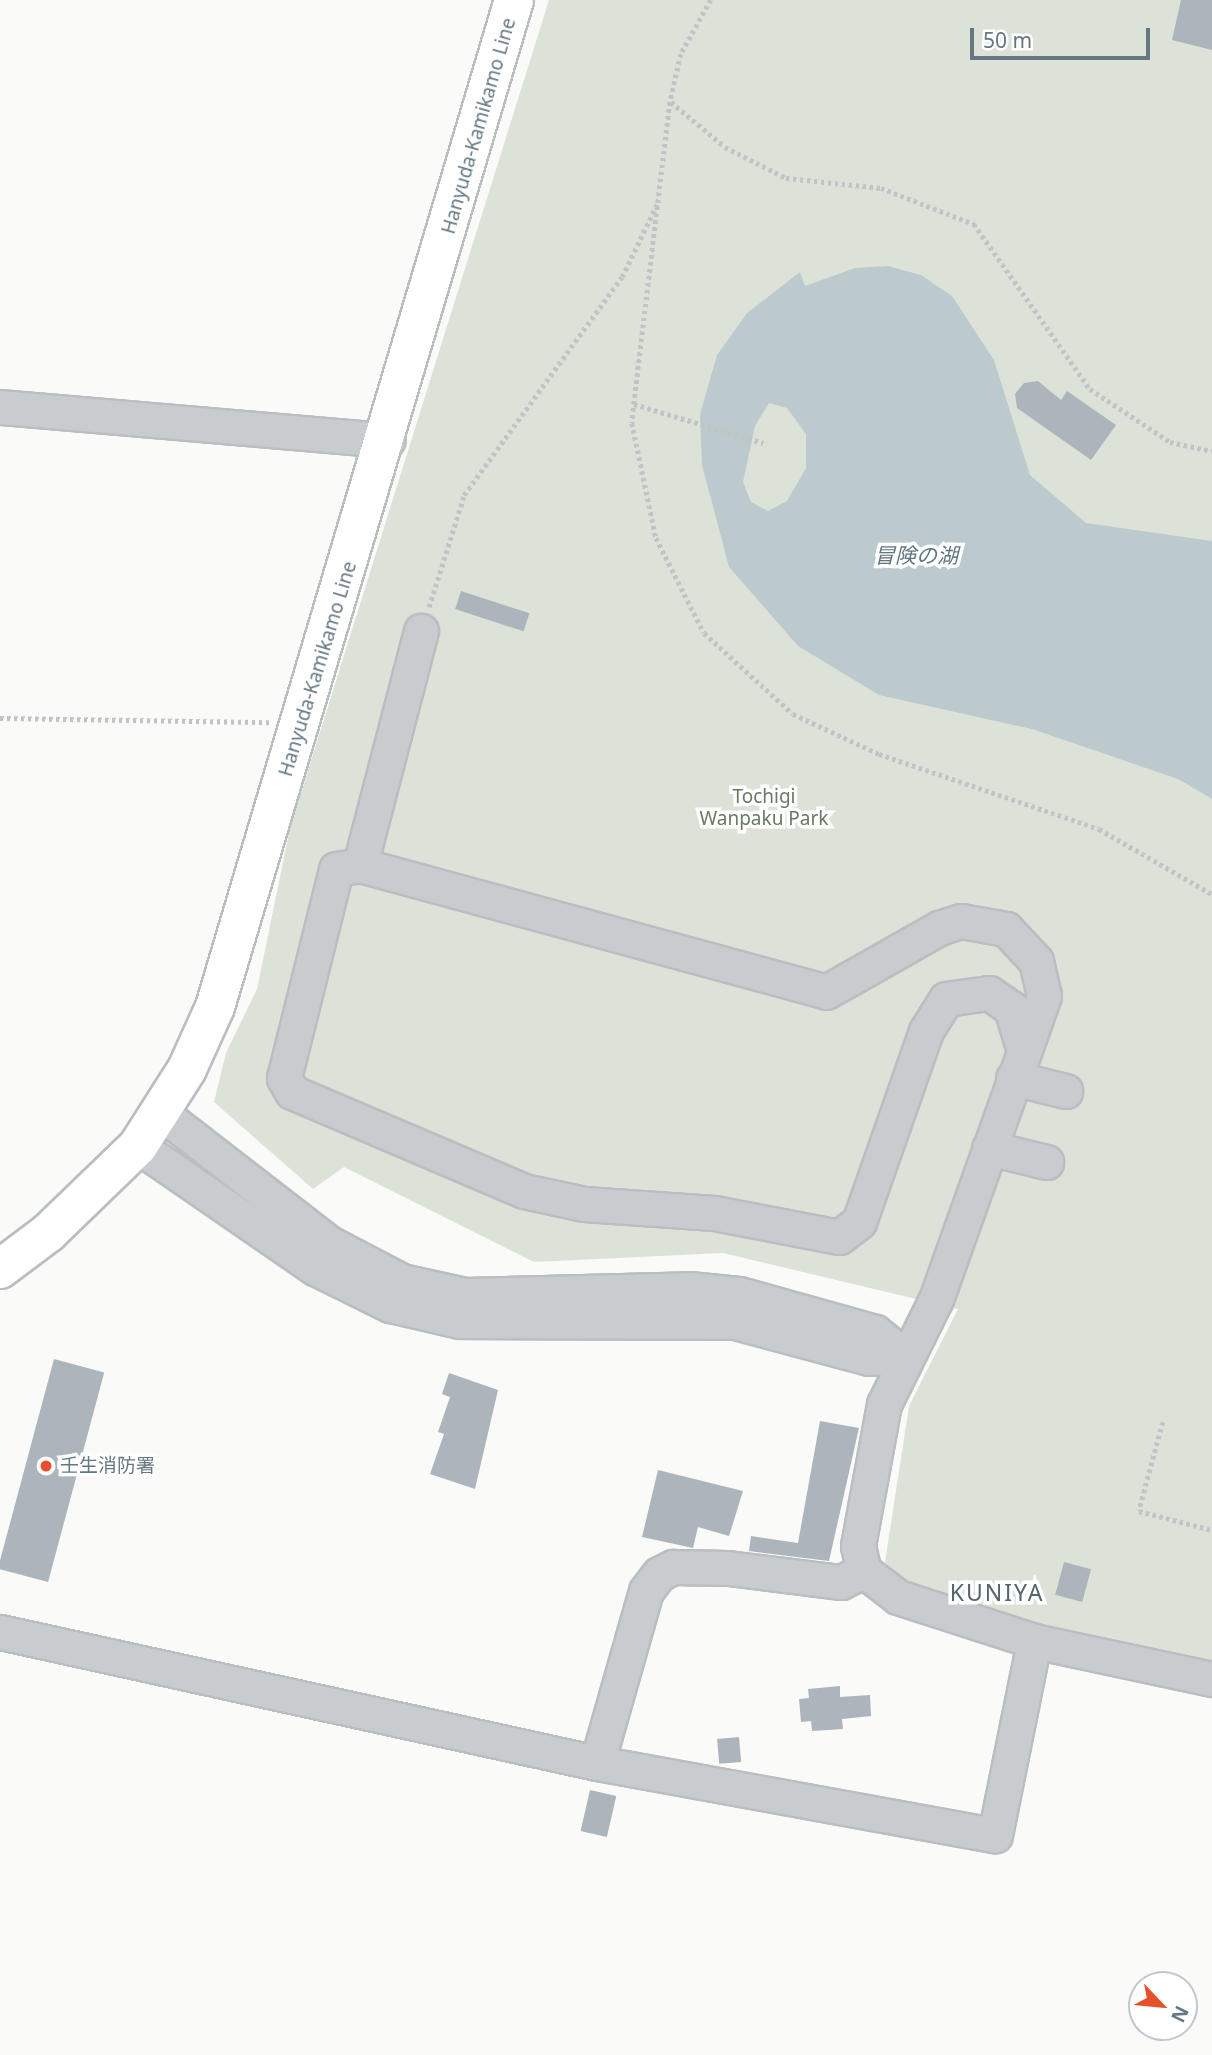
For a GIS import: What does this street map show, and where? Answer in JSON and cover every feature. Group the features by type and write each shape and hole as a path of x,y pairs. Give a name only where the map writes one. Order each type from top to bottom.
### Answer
{"main road":[{"name":"Hanyuda-Kamikamo Line","path":"0,1269 48,1233 138,1146 161,1113 215,1007 388,440 514,0"}],"street":[{"path":"0,407 388,440"},
{"path":"360,866 421,631"},
{"path":"1018,1065 1011,1008 989,993 946,999 926,1031 859,1222 839,1237 714,1213 584,1204 524,1191 292,1092 284,1078 336,869 360,866 826,992 939,928 984,922 1026,943 1043,979 1044,996 936,1299 905,1356 884,1404 858,1546 864,1571 898,1597 1034,1641 1212,1679"},
{"path":"1018,1065 1065,1091"},
{"path":"161,1113 329,1243 402,1281 465,1295 690,1289 739,1294 875,1332 905,1356"},
{"path":"138,1146 315,1268 390,1305 460,1321 735,1322 869,1358 905,1356"},
{"path":"989,1148 1046,1162"},
{"path":"597,1763 646,1591 659,1574 673,1567 728,1568 841,1582 864,1571"},
{"path":"0,1632 597,1763 995,1835 1034,1641"}],"path":[{"path":"711,0 681,54 670,102 632,423 656,538 704,633 793,714 879,754 1099,829 1212,894"},
{"path":"670,102 725,146 786,178 881,188 974,225 1090,389 1170,442 1212,451"},
{"path":"421,631 464,495 622,277 659,201"},
{"path":"634,404 763,443"},
{"path":"0,718 300,724"},
{"path":"1163,1422 1139,1511 1212,1530"}],"green space":[{"name":"Tochigi Wanpaku Park","path":"549,0 1212,0 1212,1670 1063,1635 901,1581 885,1562 909,1406 958,1309 723,1253 534,1262 344,1167 313,1189 214,1102 226,1053 257,989 290,828"}],"water":[{"name":"冒険の湖","path":"888,266 921,275 952,296 994,360 1030,475 1086,523 1212,541 1212,799 1178,779 1032,729 879,695 798,646 729,567 702,465 700,414 717,355 747,313 800,272 805,286 855,268","holes":["769,403 787,408 806,434 806,468 787,501 768,511 751,502 743,482 755,426"]}],"building":[{"path":"1181,0 1212,0 1212,50 1172,40"},
{"path":"1038,381 1061,400 1067,391 1116,425 1091,460 1017,408 1015,394 1024,383"},
{"path":"461,591 529,613 524,631 455,609"},
{"path":"54,1359 104,1372 48,1582 0,1569 0,1561"},
{"path":"449,1373 498,1390 475,1489 430,1474 444,1434 438,1432 450,1397 442,1394"},
{"path":"820,1421 859,1428 829,1561 749,1551 751,1536 798,1543"},
{"path":"658,1470 743,1491 729,1536 698,1527 693,1548 642,1537"},
{"path":"1064,1562 1091,1569 1082,1602 1055,1595"},
{"path":"840,1686 840,1697 870,1695 871,1716 842,1719 843,1729 812,1731 811,1721 801,1722 799,1699 809,1698 808,1689"},
{"path":"739,1737 741,1762 719,1764 717,1739"},
{"path":"590,1790 616,1796 607,1837 581,1831"}],"place":[{"name":"壬生消防署","path":"46,1466"}],"district":[{"name":"KUNIYA","path":"997,1592"}]}
